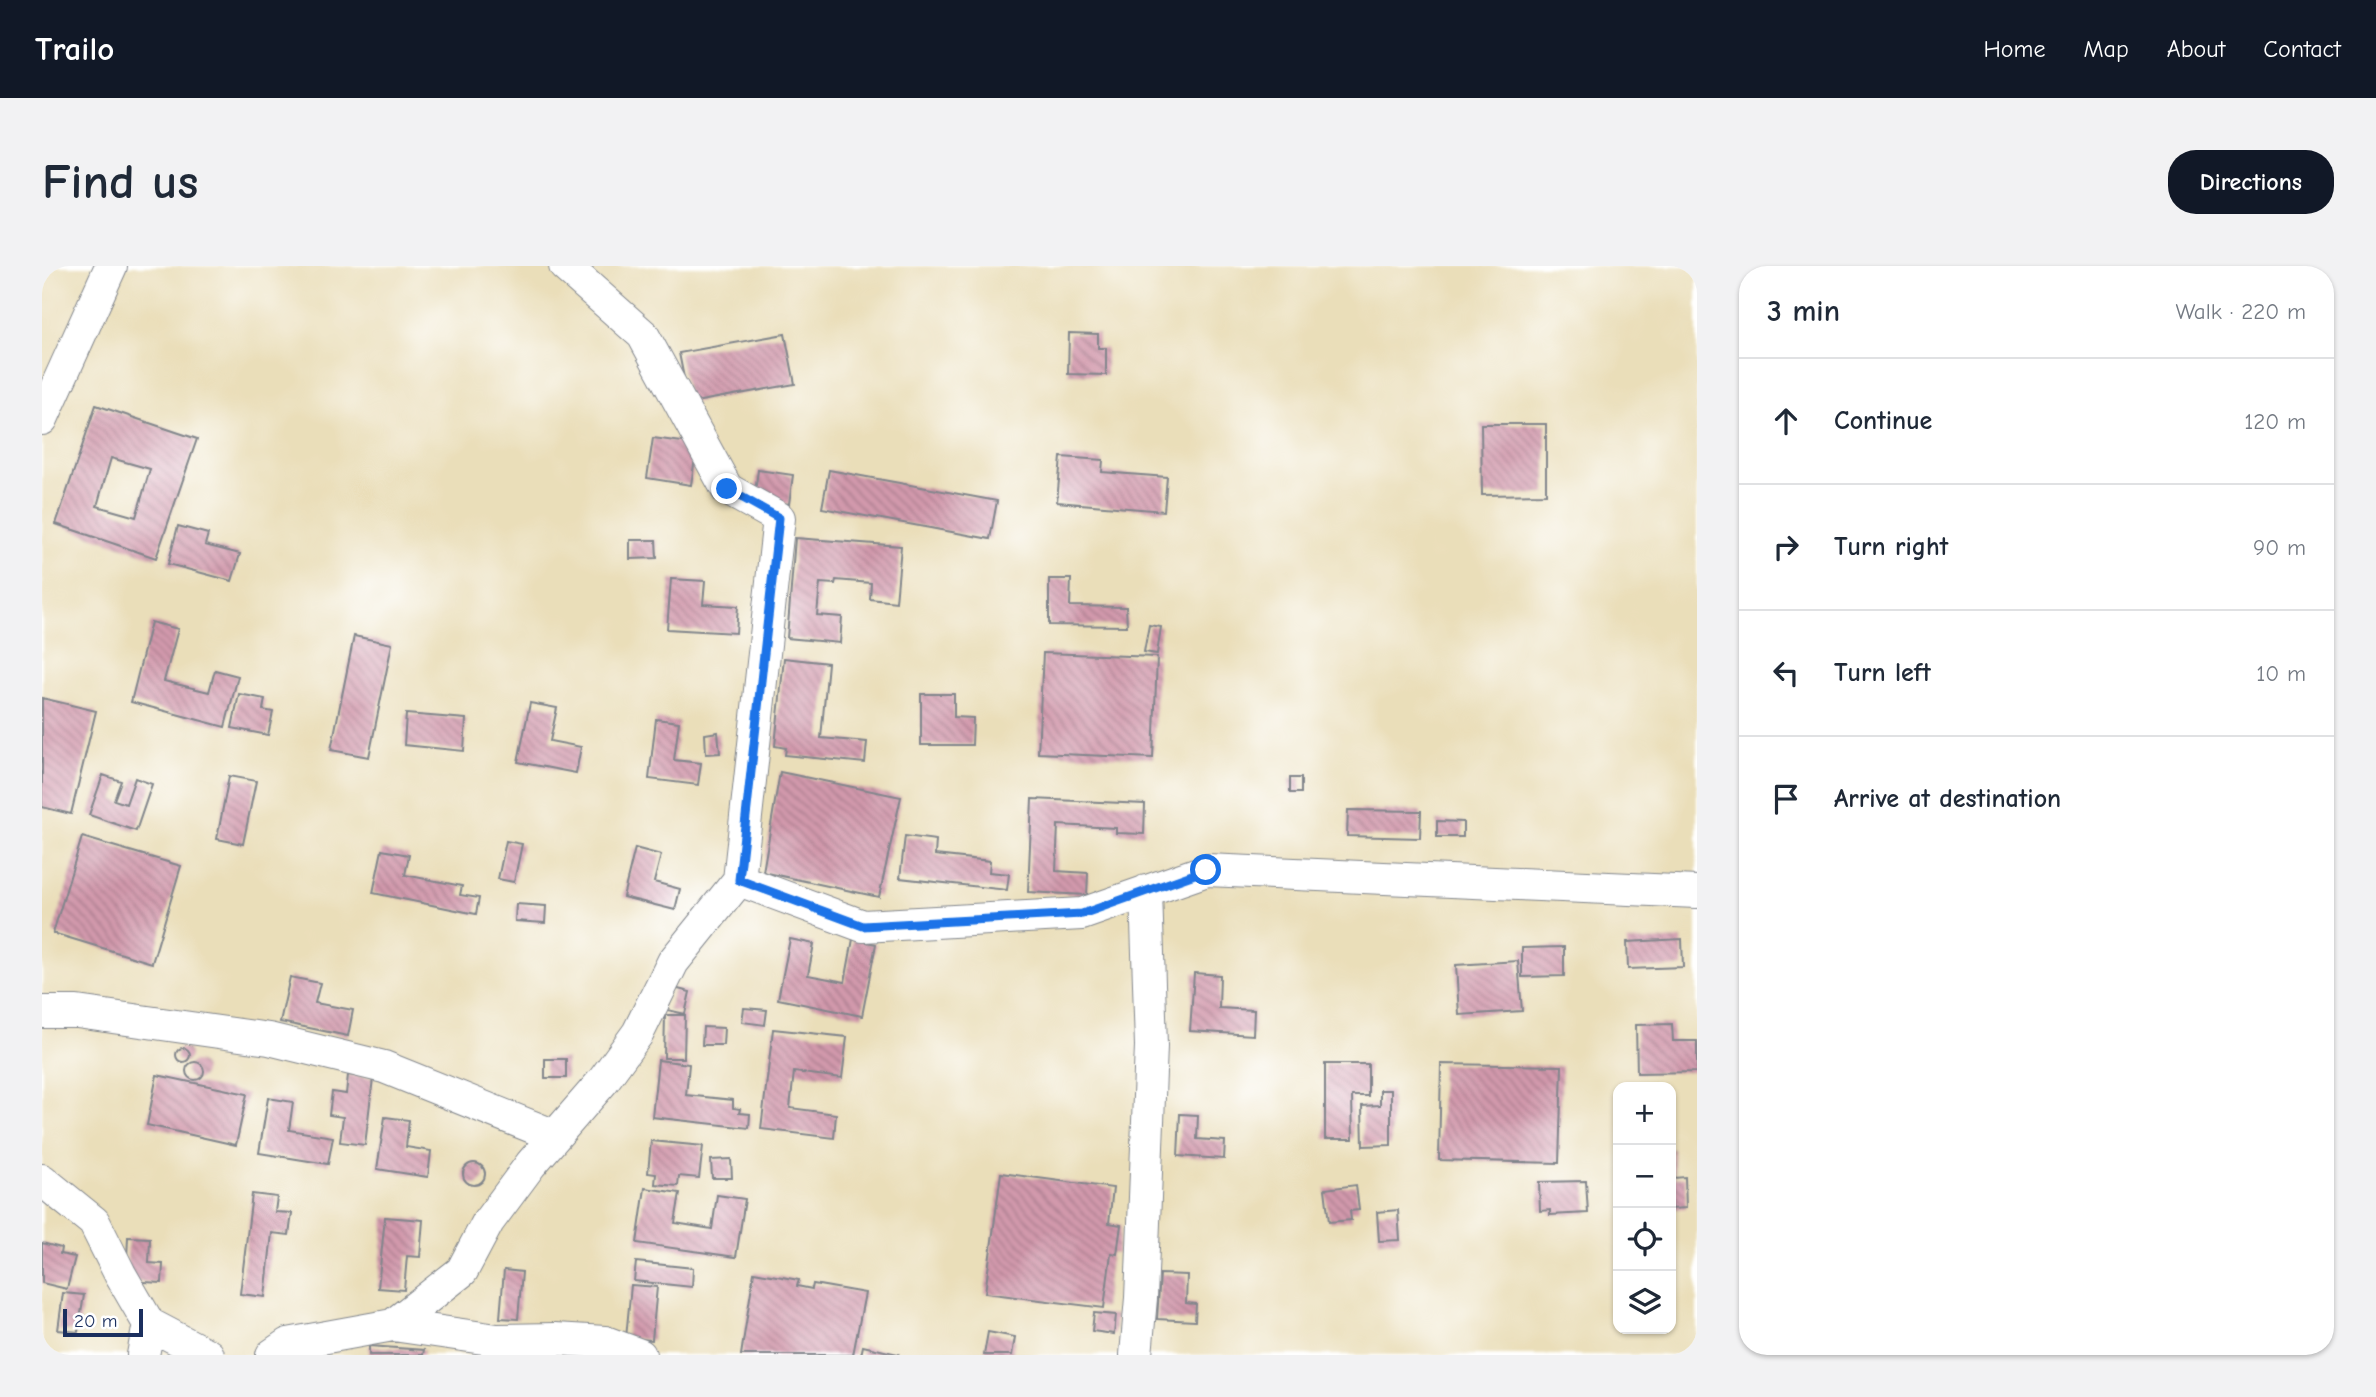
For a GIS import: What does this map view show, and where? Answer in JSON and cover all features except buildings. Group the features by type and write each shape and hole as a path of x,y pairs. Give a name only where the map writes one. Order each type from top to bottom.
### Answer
{"street":[{"path":"44,411 111,266"},
{"path":"393,1325 462,1271 488,1222 531,1164 603,1082 631,1042 673,962 739,880 779,518 727,489 643,335 565,266"},
{"path":"739,880 863,926 1082,914 1206,870 1697,892"},
{"path":"1136,1355 1141,1298 1151,1046 1146,891"},
{"path":"42,1012 77,1012 269,1039 384,1068 555,1136"},
{"path":"42,1180 94,1222 149,1324 208,1355"},
{"path":"143,1355 149,1324"},
{"path":"271,1355 288,1344 393,1325 497,1340 605,1342 640,1355"}],"route":[{"path":"727,489 779,518 739,880 863,926 1082,914 1206,870"}]}
